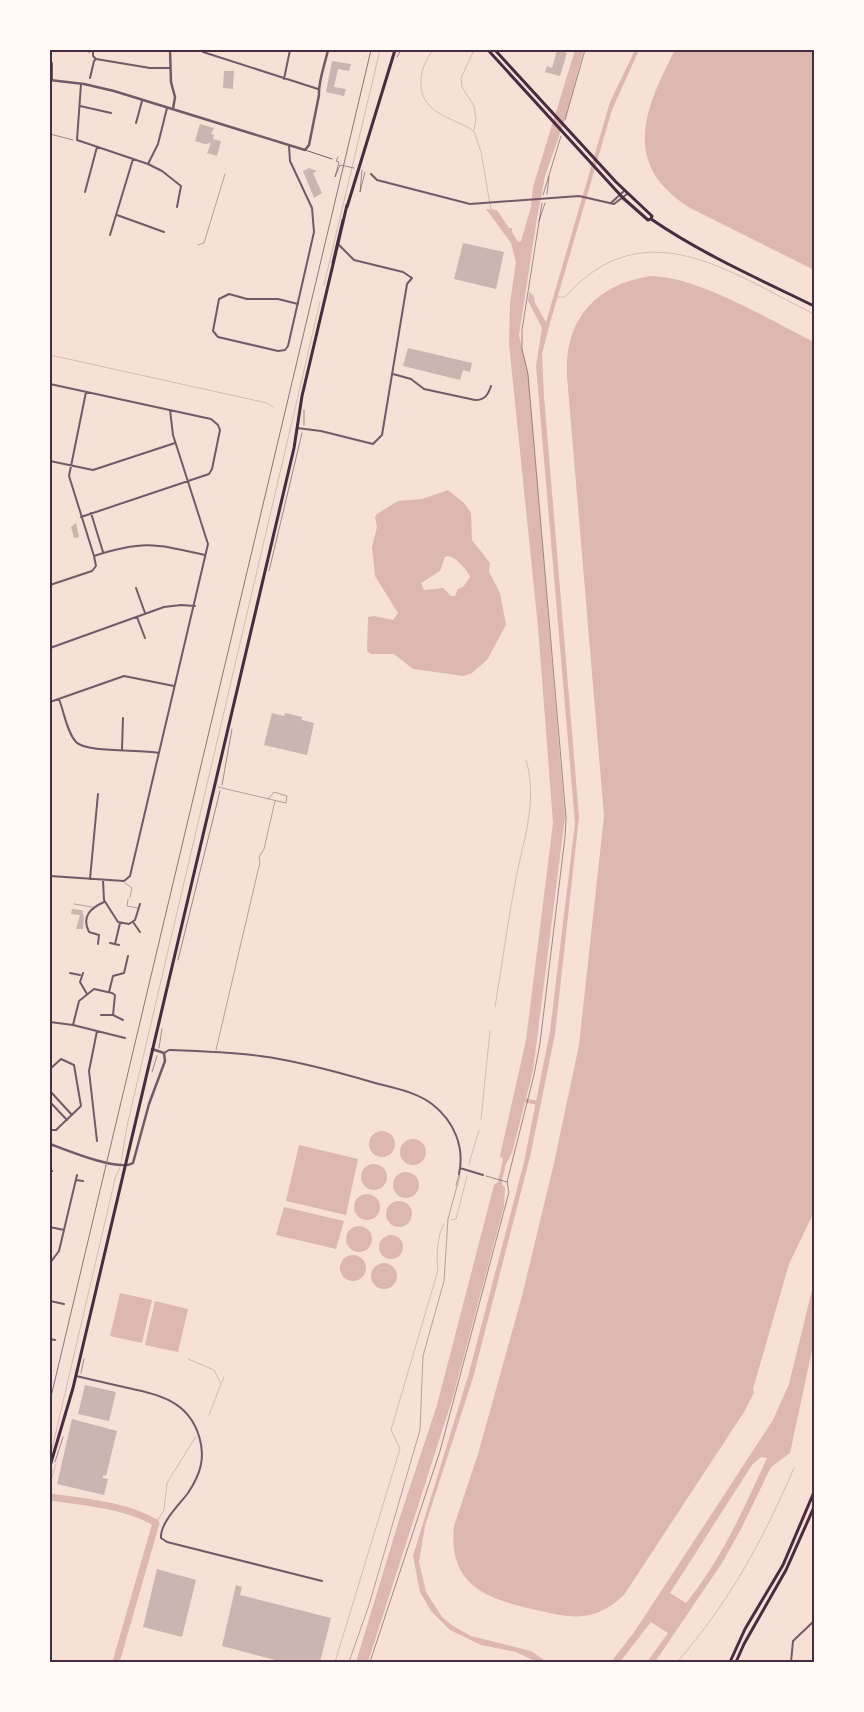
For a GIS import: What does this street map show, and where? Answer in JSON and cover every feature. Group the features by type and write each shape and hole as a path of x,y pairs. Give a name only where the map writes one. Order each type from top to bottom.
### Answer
{"main road":[{"path":"332,272 339,232 395,50"},
{"path":"488,50 600,168 652,216 651,219"},
{"path":"495,50 600,168 619,194 648,220 651,219 688,244 814,306"},
{"path":"50,1466 76,1376 152,1049 216,786 290,466 302,396 340,246 347,205"},
{"path":"50,818 50,839"},
{"path":"730,1662 734,1650 778,1573 814,1492"},
{"path":"736,1662 744,1644 783,1576 814,1507"},
{"path":"805,1514 810,1516"},
{"path":"778,1573 783,1576"},
{"path":"755,1612 760,1615"}],"street":[{"path":"93,50 93,56 96,58 150,68 170,68"},
{"path":"170,50 174,98 173,110"},
{"path":"284,79 290,50"},
{"path":"305,150 309,145 319,95 318,89 328,50"},
{"path":"203,52 318,89"},
{"path":"90,78 96,58"},
{"path":"52,63 51,80 81,84 142,100 332,158"},
{"path":"81,84 77,140 162,170 181,186 176,206"},
{"path":"138,121 142,100"},
{"path":"80,106 107,114 110,113"},
{"path":"148,164 158,144 167,108"},
{"path":"289,146 290,161 312,208 314,222 298,304 288,346 282,351 218,337 213,331 219,299 223,295 229,294 258,300 278,299 298,304"},
{"path":"85,192 97,147"},
{"path":"110,235 133,159"},
{"path":"371,174 377,180 425,194 470,204 493,204 579,196 616,204 628,194"},
{"path":"611,203 624,190"},
{"path":"117,215 164,232"},
{"path":"297,428 321,431 367,443 377,442 382,435 407,284 412,278 403,272 354,260 340,246"},
{"path":"393,374 415,381 424,389 475,400 482,400 488,395 492,386"},
{"path":"50,384 211,419 218,425 220,430 212,471 207,475 81,517"},
{"path":"50,585 92,571 96,566 70,480 71,466 86,392"},
{"path":"50,876 124,881 130,876 195,606 208,542 175,443 169,419 170,410"},
{"path":"50,461 93,470 175,443"},
{"path":"92,514 104,553"},
{"path":"94,556 134,544 147,544 206,555"},
{"path":"136,588 145,613"},
{"path":"50,648 145,613 170,606 195,606"},
{"path":"137,617 145,638"},
{"path":"50,702 124,676 175,686"},
{"path":"59,699 71,733 77,743 90,749 122,749 159,753"},
{"path":"122,749 123,718"},
{"path":"90,879 98,794"},
{"path":"103,880 104,902 120,923 132,922 137,917 140,904"},
{"path":"98,944 99,935 89,932 87,928 88,912 92,907 104,902"},
{"path":"132,922 140,932"},
{"path":"115,944 120,923"},
{"path":"110,943 119,945"},
{"path":"109,992 112,977 114,975 123,975 128,956"},
{"path":"121,962 127,963"},
{"path":"70,973 82,974 80,982 87,994"},
{"path":"73,1025 77,1004 94,989 115,995 112,1015"},
{"path":"100,1015 112,1015 122,1020"},
{"path":"50,1022 73,1025 125,1038"},
{"path":"97,1032 89,1071 97,1141"},
{"path":"152,1049 164,1053 169,1050 260,1056 357,1077 419,1096 437,1108 454,1128 460,1146 459,1175"},
{"path":"50,1144 90,1158 130,1165 136,1159 149,1104 165,1061 164,1053"},
{"path":"50,1069 61,1059 75,1066 81,1106 56,1130 50,1130"},
{"path":"50,1091 72,1115"},
{"path":"50,1102 67,1120"},
{"path":"460,1168 482,1175"},
{"path":"50,1263 58,1254 77,1175"},
{"path":"76,1180 83,1181"},
{"path":"50,1227 64,1230"},
{"path":"50,1301 64,1304"},
{"path":"50,1339 55,1340"},
{"path":"76,1376 163,1396 184,1409 196,1426 204,1452 199,1474 164,1526 161,1538 167,1542 322,1581"},
{"path":"791,1662 793,1640 814,1621"}],"lane":[{"path":"198,245 204,243 225,174"},
{"path":"216,786 275,801 286,803 285,794 274,792 268,799"},
{"path":"216,1052 260,864 259,857 264,850 275,801"},
{"path":"124,881 126,885 132,888 130,897"},
{"path":"128,899 127,906 139,908"},
{"path":"74,904 88,904 92,907"},
{"path":"456,1185 459,1175"},
{"path":"349,1662 369,1604 420,1430 423,1356 444,1281 447,1226 459,1175"}],"path":[{"path":"396,59 401,50"},
{"path":"565,119 585,50"},
{"path":"50,134 77,140"},
{"path":"544,192 559,142"},
{"path":"332,158 338,156 336,161 339,162 335,177 340,164 347,166"},
{"path":"362,171 365,172 360,192 362,171"},
{"path":"547,194 548,176"},
{"path":"538,221 540,221 545,199"},
{"path":"370,1662 440,1450 509,1190 507,1182 534,1075 540,1043 566,818 528,374 521,339 542,204"},
{"path":"268,578 302,435"},
{"path":"223,780 232,727"},
{"path":"178,959 220,792"},
{"path":"160,1045 162,1025"},
{"path":"482,1175 507,1182"}],"shaded area":[{"path":"575,50 584,50 565,119 545,176 519,335 528,374 565,817 533,1071 512,1153 506,1164 502,1180 505,1188 504,1206 453,1397 368,1662 356,1662 400,1517 437,1405 494,1185 498,1182 503,1159 500,1156 526,1040 553,823 538,627 509,344 510,303 516,262 511,243 486,209 497,210 509,228 512,228 512,232 518,242 521,241 531,207 533,187"},
{"path":"635,50 639,50 612,110 542,354 579,817 555,1034 530,1157 473,1378 425,1526 419,1562 426,1592 442,1617 471,1636 531,1651 547,1662 537,1662 516,1652 481,1645 450,1630 431,1611 420,1592 413,1556 469,1373 524,1162 550,1031 575,823 536,366 542,328 528,301 529,292 534,296 535,303 546,322 610,102"},
{"path":"675,50 814,50 814,270 692,209 669,192 655,174 647,156 645,136 648,115 654,94"},
{"path":"650,276 690,283 711,291 755,311 814,342 814,1212 789,1264 753,1389 754,1393 744,1412 624,1595 602,1611 591,1615 570,1616 558,1615 499,1600 473,1585 463,1575 457,1562 454,1546 454,1526 478,1454 522,1296 554,1163 579,1045 604,816 567,376 567,356 577,322 587,308 613,288"},
{"path":"448,490 464,503 471,513 472,540 490,563 489,572 500,593 506,625 487,660 472,673 464,676 413,669 394,654 371,654 367,651 368,617 374,616 393,620 398,613 375,576 372,547 377,527 375,517 398,501 422,499","holes":["445,557 452,557 469,574 470,577 463,587 458,589 455,596 451,596 443,588 424,590 421,583 440,571"]},
{"path":"382,1131 391,1135 395,1144 391,1153 382,1157 373,1153 369,1144 373,1135"},
{"path":"413,1139 422,1143 426,1152 422,1161 413,1165 404,1161 400,1152 404,1143"},
{"path":"299,1145 358,1159 346,1215 286,1201"},
{"path":"374,1164 383,1168 387,1177 383,1186 374,1190 365,1186 361,1177 365,1168"},
{"path":"406,1172 415,1176 419,1185 415,1194 406,1198 397,1194 393,1185 397,1176"},
{"path":"367,1194 376,1198 380,1207 376,1216 367,1220 358,1216 354,1207 358,1198"},
{"path":"399,1201 408,1205 412,1214 408,1223 399,1227 390,1223 386,1214 390,1205"},
{"path":"284,1207 344,1221 336,1249 276,1235"},
{"path":"359,1226 368,1230 372,1239 368,1248 359,1252 350,1248 346,1239 350,1230"},
{"path":"386,1235 396,1235 403,1242 403,1252 396,1259 386,1259 379,1252 379,1242"},
{"path":"353,1255 362,1259 366,1268 362,1277 353,1281 344,1277 340,1268 344,1259"},
{"path":"384,1263 393,1267 397,1276 393,1285 384,1289 375,1285 371,1276 375,1267"},
{"path":"814,1282 814,1341 790,1453 771,1467 722,1563 655,1662 647,1662 668,1633 651,1622 620,1662 611,1662 635,1631 773,1420 789,1384","holes":["761,1457 767,1458 731,1533 699,1586 686,1603 670,1593 752,1465"]},
{"path":"120,1293 152,1300 142,1343 110,1336"},
{"path":"155,1301 188,1309 178,1352 145,1345"}],"building":[{"path":"557,50 567,53 560,76 545,72 547,66 552,68"},
{"path":"332,61 351,64 349,71 338,69 334,87 346,89 344,96 326,92"},
{"path":"224,71 234,71 233,89 223,88"},
{"path":"200,124 214,128 211,134 214,135 213,139 221,141 217,156 207,153 211,143 205,144 195,141"},
{"path":"309,168 317,171 313,173 322,193 314,198 303,171"},
{"path":"463,243 504,252 496,289 454,279"},
{"path":"408,348 472,363 470,372 463,370 460,380 403,366"},
{"path":"76,523 79,537 74,538 71,527"},
{"path":"272,713 284,716 285,713 302,717 302,720 314,723 307,755 264,745"},
{"path":"72,909 82,910 84,917 83,929 76,929 80,915 71,914"},
{"path":"85,1385 116,1392 109,1421 78,1414"},
{"path":"72,1419 117,1431 106,1476 103,1475 103,1478 108,1479 104,1495 57,1484"},
{"path":"157,1569 196,1580 182,1637 143,1627"},
{"path":"236,1585 242,1587 240,1595 331,1618 320,1662 283,1662 222,1646"}],"waterway":[{"path":"324,285 380,50"},
{"path":"433,50 425,63 421,78 421,90 430,106 437,112 474,131 481,152 491,210"},
{"path":"474,50 461,78 462,87 474,106 476,119 474,130"},
{"path":"558,297 565,297 595,270 625,256 656,252 687,256 719,267 814,314"},
{"path":"121,1163 127,1126 320,302"},
{"path":"50,355 267,403 273,407"},
{"path":"495,1007 530,804 531,790 526,760"},
{"path":"481,1119 490,1031"},
{"path":"523,1100 538,1103"},
{"path":"469,1164 479,1130"},
{"path":"52,1449 115,1179 120,1167"},
{"path":"451,1220 456,1219 467,1176"},
{"path":"335,1662 400,1449 391,1430 438,1270 438,1247 444,1224"},
{"path":"188,1359 214,1370 221,1384 209,1415"},
{"path":"222,1383 224,1377"},
{"path":"156,1523 164,1510 167,1483 196,1436"},
{"path":"50,1484 56,1464"},
{"path":"677,1662 696,1640 729,1594 770,1520 794,1468"},
{"path":"50,1497 118,1508 156,1523 116,1662"}],"railway":[{"path":"50,1401 371,50"}]}
